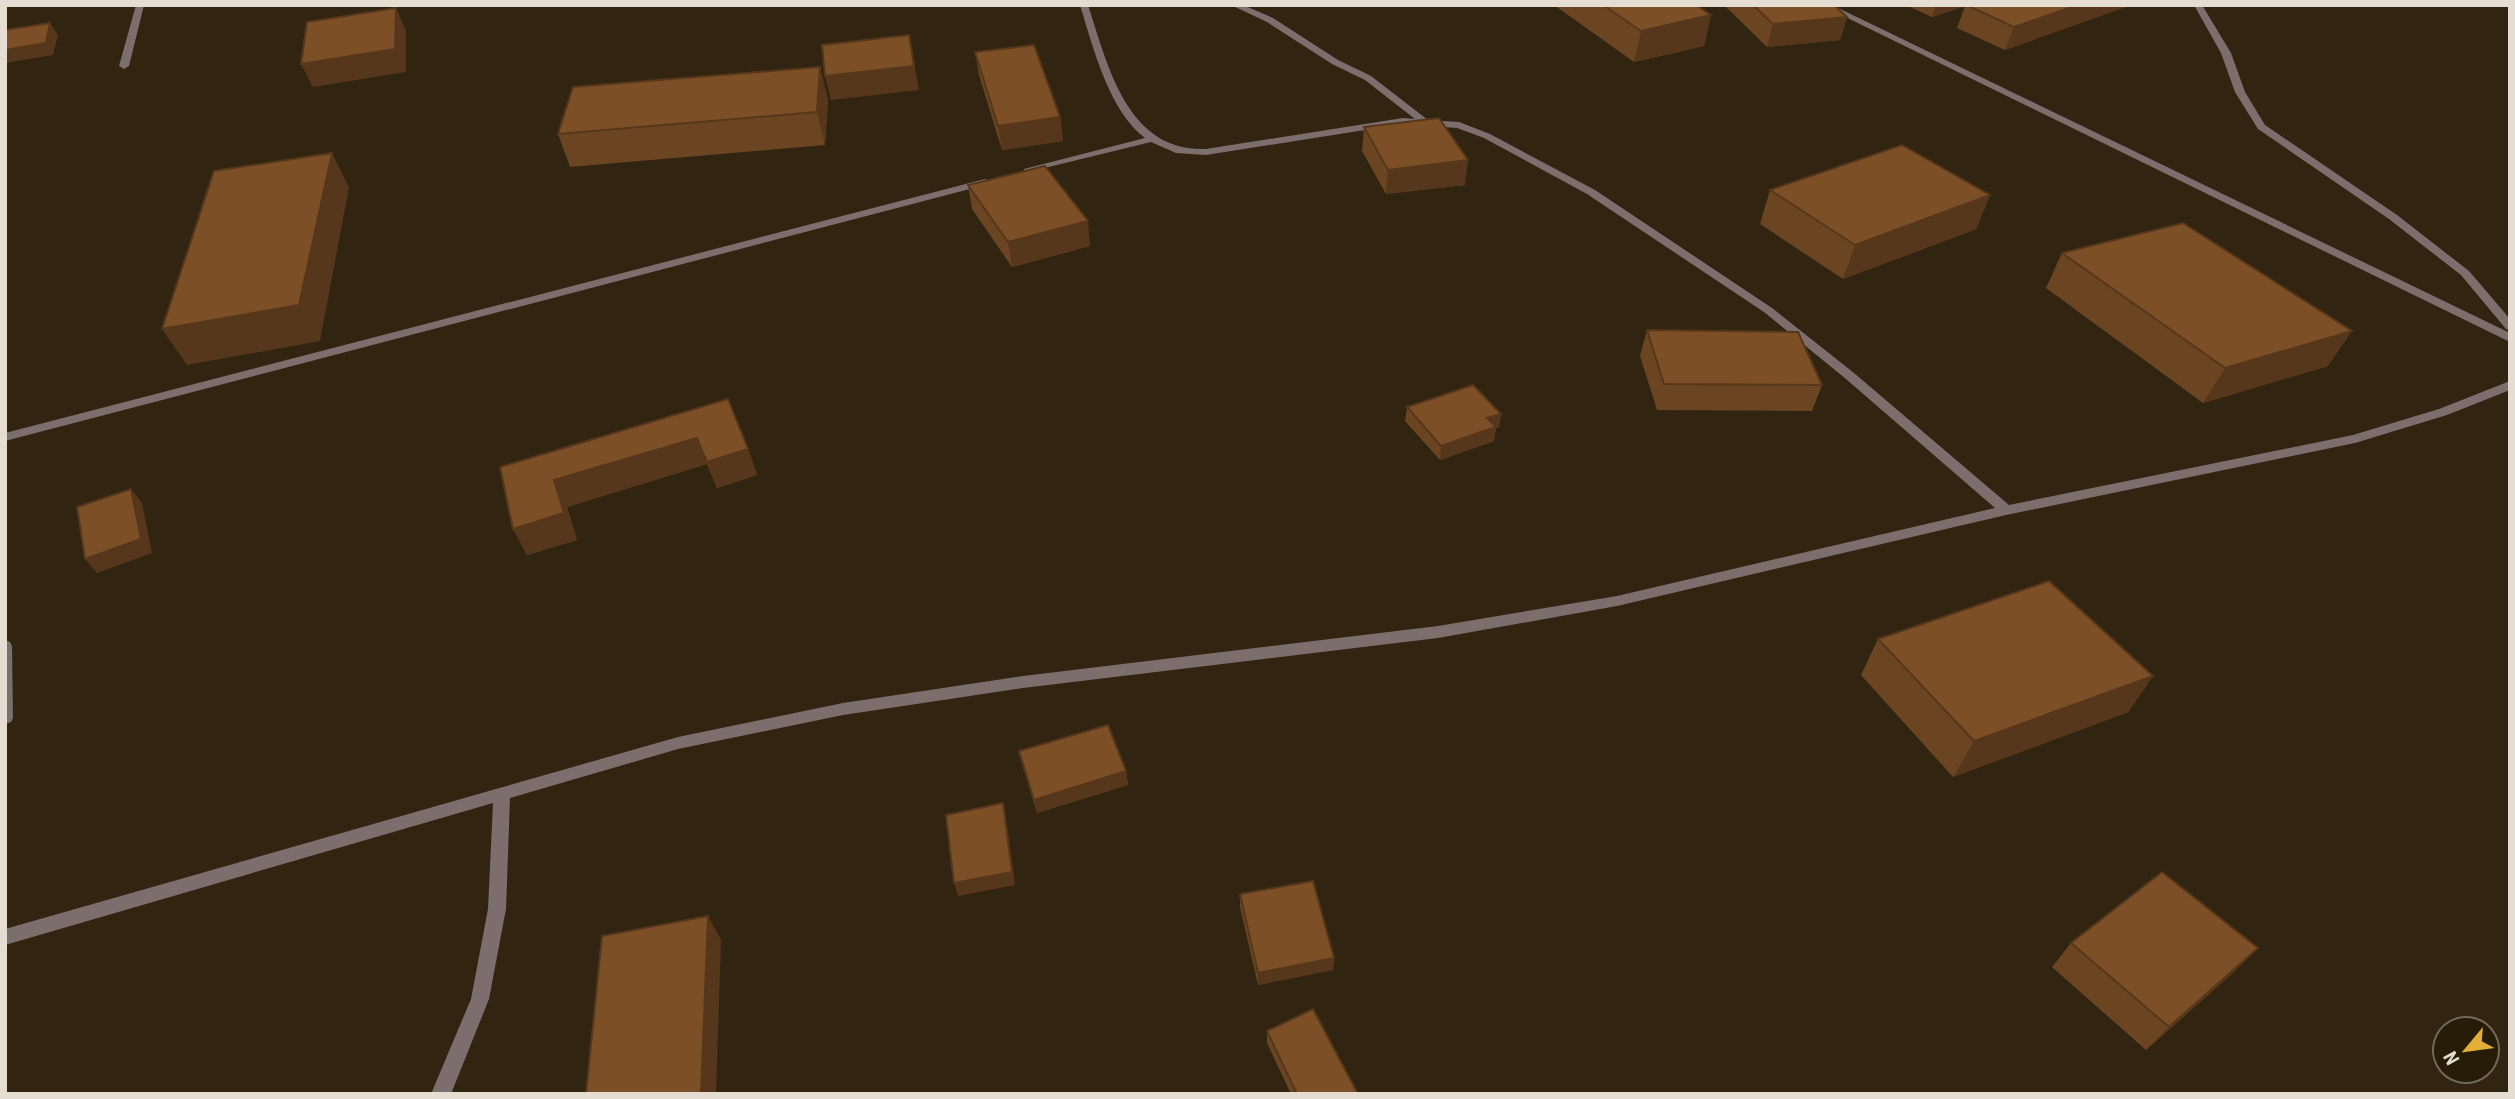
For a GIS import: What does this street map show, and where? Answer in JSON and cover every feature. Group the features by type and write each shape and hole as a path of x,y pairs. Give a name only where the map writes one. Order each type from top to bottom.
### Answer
{"street":[{"path":"124,66 140,5"},
{"path":"1084,5 1097,45 1123,106 1152,139 1174,149 1206,152 1364,125 1424,121 1459,125 1487,136 1591,192 1768,310 1850,376 2006,510"},
{"path":"1235,5 1270,20 1335,62 1368,78 1424,121"},
{"path":"1825,5 2510,338"},
{"path":"2198,5 2227,53 2240,92 2261,127 2393,217 2465,274 2510,327"},
{"path":"1020,173 1152,139"},
{"path":"5,437 993,180"},
{"path":"5,937 678,743 843,709 1023,682 1438,632 1617,601 2006,510 2355,439 2443,412 2510,385"},
{"path":"5,646 5,718"},
{"path":"441,1094 480,999 497,909 502,793"}],"building":[{"path":"1603,5 1696,5 1711,15 1641,31"},
{"path":"1753,5 1834,5 1847,17 1773,24"},
{"path":"1966,5 2078,5 2014,27"},
{"path":"396,8 395,49 301,64 307,22"},
{"path":"50,23 46,43 5,50 5,30"},
{"path":"909,35 914,66 825,76 822,45"},
{"path":"1034,45 1060,117 998,126 975,52"},
{"path":"820,67 817,112 558,134 573,87"},
{"path":"1439,118 1468,160 1388,170 1364,127"},
{"path":"1902,145 1990,195 1855,245 1770,190"},
{"path":"332,153 299,305 162,329 214,171"},
{"path":"1045,166 1088,221 1008,242 968,185"},
{"path":"2183,223 2352,331 2225,368 2062,253"},
{"path":"1647,330 1798,332 1822,385 1664,384"},
{"path":"1473,385 1501,414 1487,418 1496,427 1441,446 1407,407"},
{"path":"728,399 748,449 707,462 697,438 554,480 564,513 513,529 500,467"},
{"path":"131,489 141,539 85,559 77,507"},
{"path":"2049,581 2153,676 1974,741 1878,639"},
{"path":"1108,725 1126,771 1034,800 1019,751"},
{"path":"1003,803 1012,872 954,883 946,815"},
{"path":"2162,872 2258,948 2169,1027 2071,943"},
{"path":"1313,881 1334,958 1258,973 1240,894"},
{"path":"708,916 701,1094 586,1094 602,936"},
{"path":"1313,1009 1358,1094 1297,1094 1267,1031"}]}
